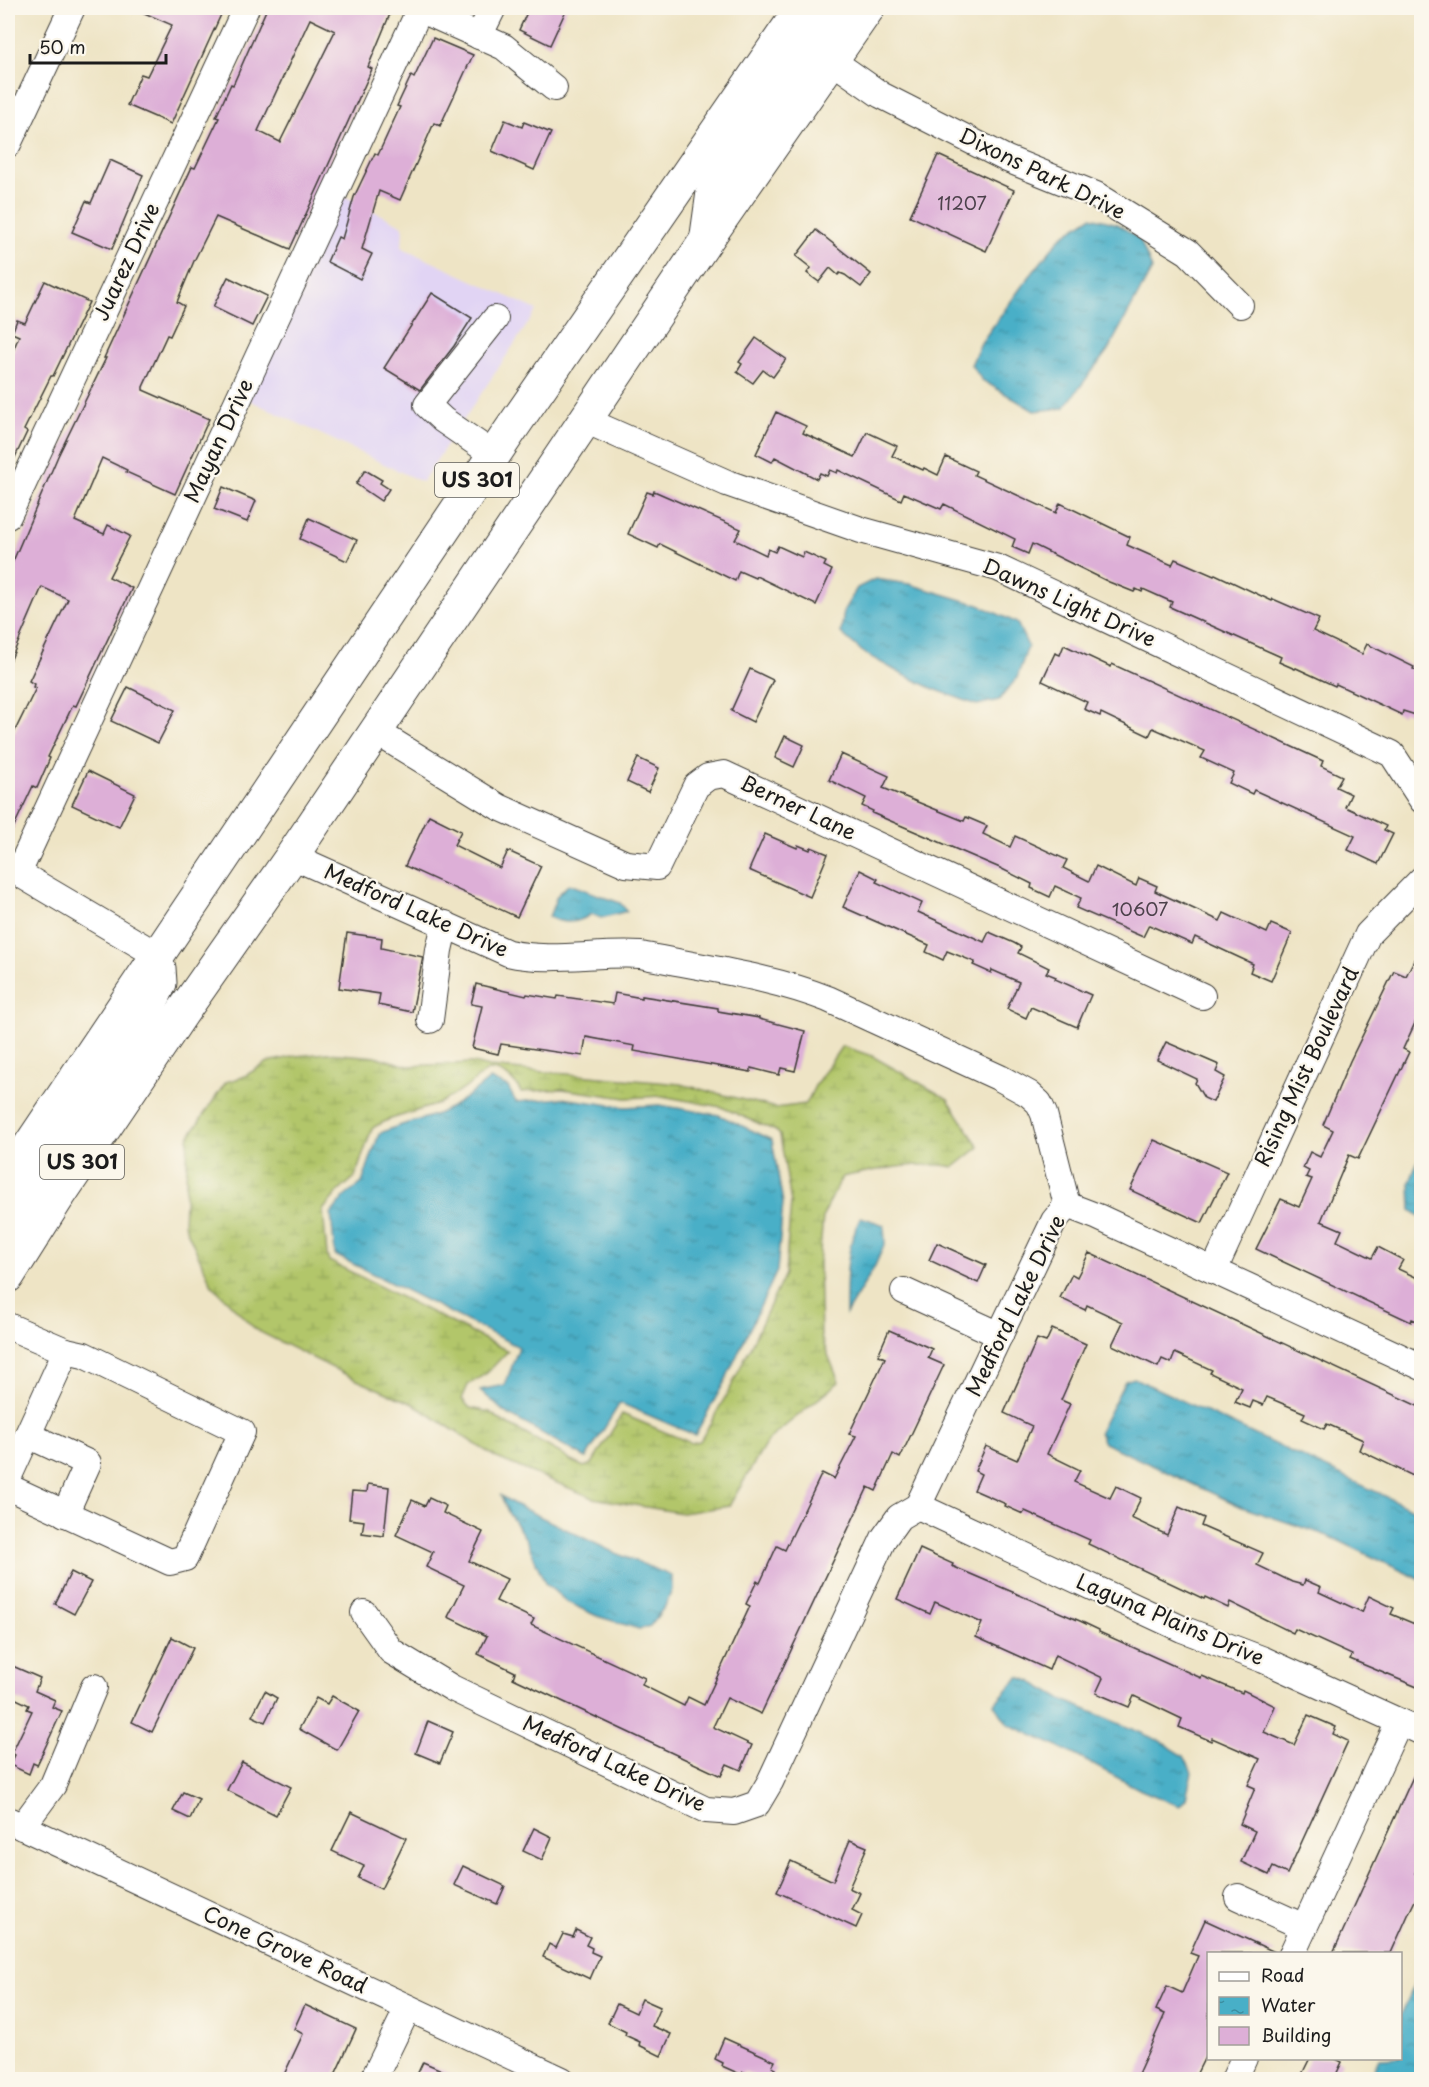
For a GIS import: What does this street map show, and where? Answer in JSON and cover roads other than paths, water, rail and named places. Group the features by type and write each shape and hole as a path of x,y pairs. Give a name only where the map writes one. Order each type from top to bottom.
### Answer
{"main road":[{"name":"US 301","path":"8,1178 494,455 802,8"},
{"path":"707,239 714,185 834,8"},
{"name":"US 301","path":"8,1276 58,1197 182,1013 292,856 707,239 867,8"},
{"path":"8,1230 47,1162 146,1013 160,983 157,955"}],"street":[{"path":"8,144 72,8"},
{"name":"Juarez Drive","path":"8,516 246,8"},
{"path":"418,8 504,47 554,88"},
{"name":"Mayan Drive","path":"13,870 418,8"},
{"path":"479,36 493,8"},
{"name":"Dixons Park Drive","path":"831,60 881,95 1007,159 1096,195 1188,252 1240,305"},
{"path":"494,455 443,420 427,405 495,319"},
{"name":"Dawns Light Drive","path":"585,420 727,483 861,530 998,568 1392,754 1422,800"},
{"name":"Berner Lane","path":"375,731 499,807 626,864 657,867 696,786 708,777 724,774 1202,996"},
{"name":"Medford Lake Drive","path":"292,856 508,953 524,957 641,955 771,981 828,999 1000,1078 1029,1094 1039,1103 1044,1114 1067,1205 1054,1221 918,1506 899,1517 884,1538 770,1782 757,1804 734,1812 706,1810 452,1688 391,1651 364,1613"},
{"path":"13,870 157,955"},
{"name":"Rising Mist Boulevard","path":"1214,1270 1368,934 1422,879"},
{"path":"430,1020 439,950 446,924"},
{"path":"1067,1205 1098,1217 1422,1367"},
{"path":"904,1291 1000,1335"},
{"path":"8,1326 66,1351 84,1355 242,1432 185,1558 170,1562 8,1487"},
{"path":"8,1478 66,1351"},
{"path":"28,1435 88,1463 65,1514"},
{"name":"Laguna Plains Drive","path":"918,1506 1182,1629 1264,1660 1410,1727"},
{"path":"15,1823 53,1785 94,1687"},
{"path":"1292,1952 1410,1727"},
{"name":"Cone Grove Road","path":"15,1823 562,2079"},
{"path":"1238,1897 1304,1927"},
{"path":"373,2079 408,2008"},
{"path":"1234,2079 1243,2060"}],"water":[{"path":"1091,217 1118,224 1140,240 1152,269 1108,350 1064,408 1034,411 982,380 971,365 981,343 1062,236"},
{"path":"875,579 909,584 979,605 1017,623 1028,646 1017,678 999,700 977,705 934,689 864,653 841,633 844,610 857,588"},
{"path":"569,884 620,903 627,911 601,918 592,914 571,922 549,917 557,896"},
{"path":"490,1079 508,1087 516,1102 562,1098 625,1107 659,1105 719,1115 772,1140 783,1203 777,1271 724,1383 695,1435 620,1403 586,1458 504,1412 480,1390 505,1385 519,1347 335,1255 331,1214 344,1197 362,1183 379,1134 442,1112"},
{"path":"1421,1152 1422,1217 1411,1210 1410,1182"},
{"path":"861,1217 884,1225 885,1243 874,1268 846,1314 849,1252"},
{"path":"1134,1378 1421,1513 1421,1580 1331,1537 1242,1507 1104,1443 1099,1432 1125,1381"},
{"path":"501,1496 613,1552 672,1576 672,1590 665,1606 650,1626 639,1629 597,1616 567,1602 545,1583 526,1539 509,1514"},
{"path":"1019,1677 1061,1699 1160,1741 1184,1756 1192,1772 1186,1798 1180,1806 1141,1790 1071,1753 1008,1724 994,1704"},
{"path":"1421,1971 1421,2079 1369,2079 1378,2060 1402,2060 1402,2013"}]}
